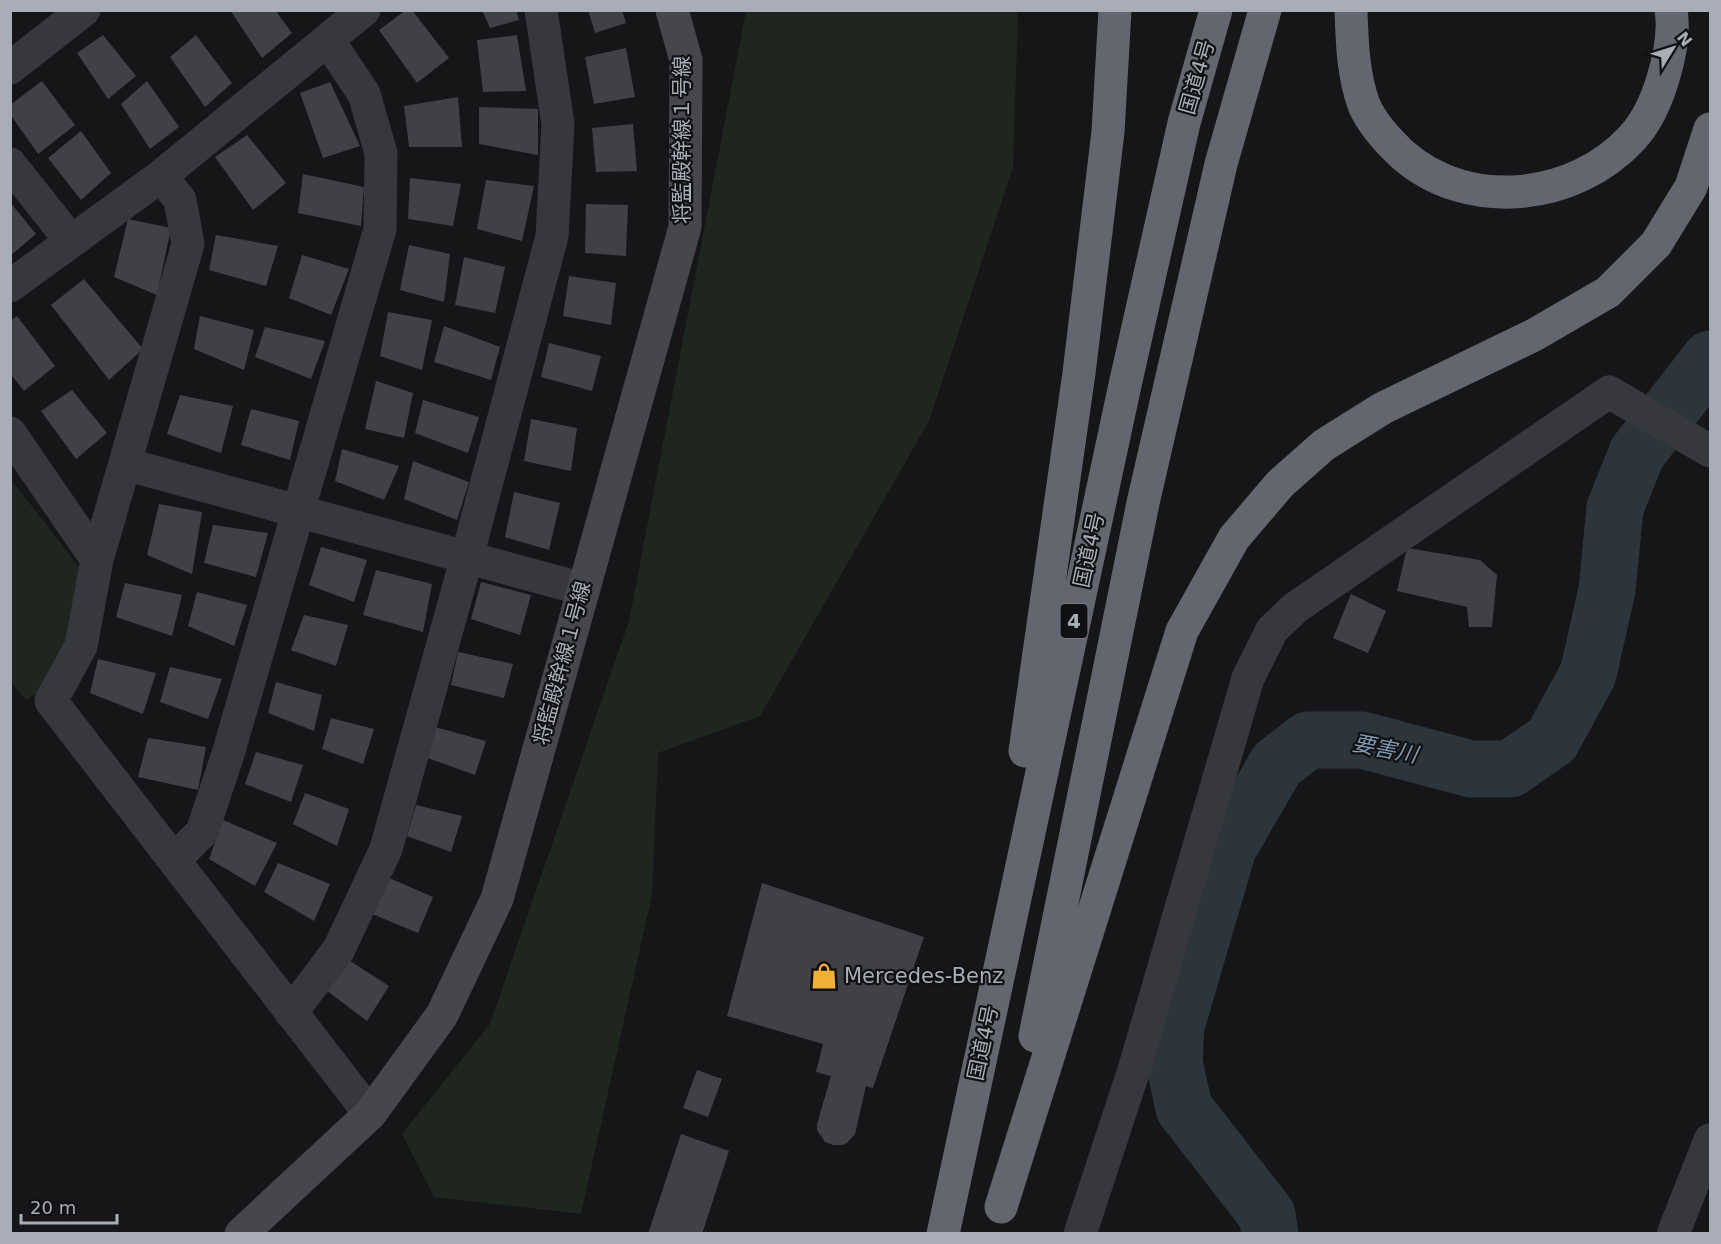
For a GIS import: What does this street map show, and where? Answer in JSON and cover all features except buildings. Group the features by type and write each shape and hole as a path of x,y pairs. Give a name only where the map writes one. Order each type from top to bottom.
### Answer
{"highway":[{"path":"985,1032 1081,361 1108,132 1115,10"},
{"name":"国道4号","path":"943,1233 1132,351 1184,123 1216,10"},
{"name":"国道4号","path":"998,1220 1143,503 1221,164 1265,10"},
{"path":"1351,10 1352,51 1364,106 1386,140 1418,169 1444,182 1482,192 1520,192 1563,184 1603,164 1634,137 1656,101 1668,63 1673,25 1671,10"},
{"path":"998,1220 1182,631 1234,538 1280,484 1324,445 1383,408 1534,335 1608,292 1656,244 1691,187 1710,129"}],"street":[{"path":"10,68 84,10"},
{"path":"10,286 161,176 364,10"},
{"path":"291,1013 339,950 386,849 467,557 552,236 558,124 541,10"},
{"name":"将監殿幹線１号線","path":"241,1233 370,1114 442,1015 497,899 685,227 686,60 672,10"},
{"path":"174,860 202,832 228,754 380,229 381,153 364,94 328,40"},
{"path":"10,164 71,241"},
{"path":"161,176 180,200 188,244 97,560 81,646 51,701 370,1114"},
{"path":"1080,1233 1134,1070 1248,678 1272,630 1295,608 1609,392 1699,445"},
{"path":"10,433 97,560"},
{"path":"124,464 582,589"},
{"path":"1673,1233 1710,1140"}],"shaded area":[{"path":"746,11 1018,11 1013,167 929,421 760,716 658,753 652,895 581,1214 434,1197 402,1134 490,1024 629,621"},
{"path":"10,478 80,568 69,643 40,691 26,700 11,682"}],"waterway":[{"name":"要害川","path":"1270,1234 1267,1215 1184,1108 1174,1062 1176,1026 1228,848 1277,764 1308,740 1362,740 1471,769 1510,769 1552,740 1588,674 1607,590 1615,508 1637,453 1710,359"}],"place":[{"name":"Mercedes-Benz","path":"824,976"}]}
